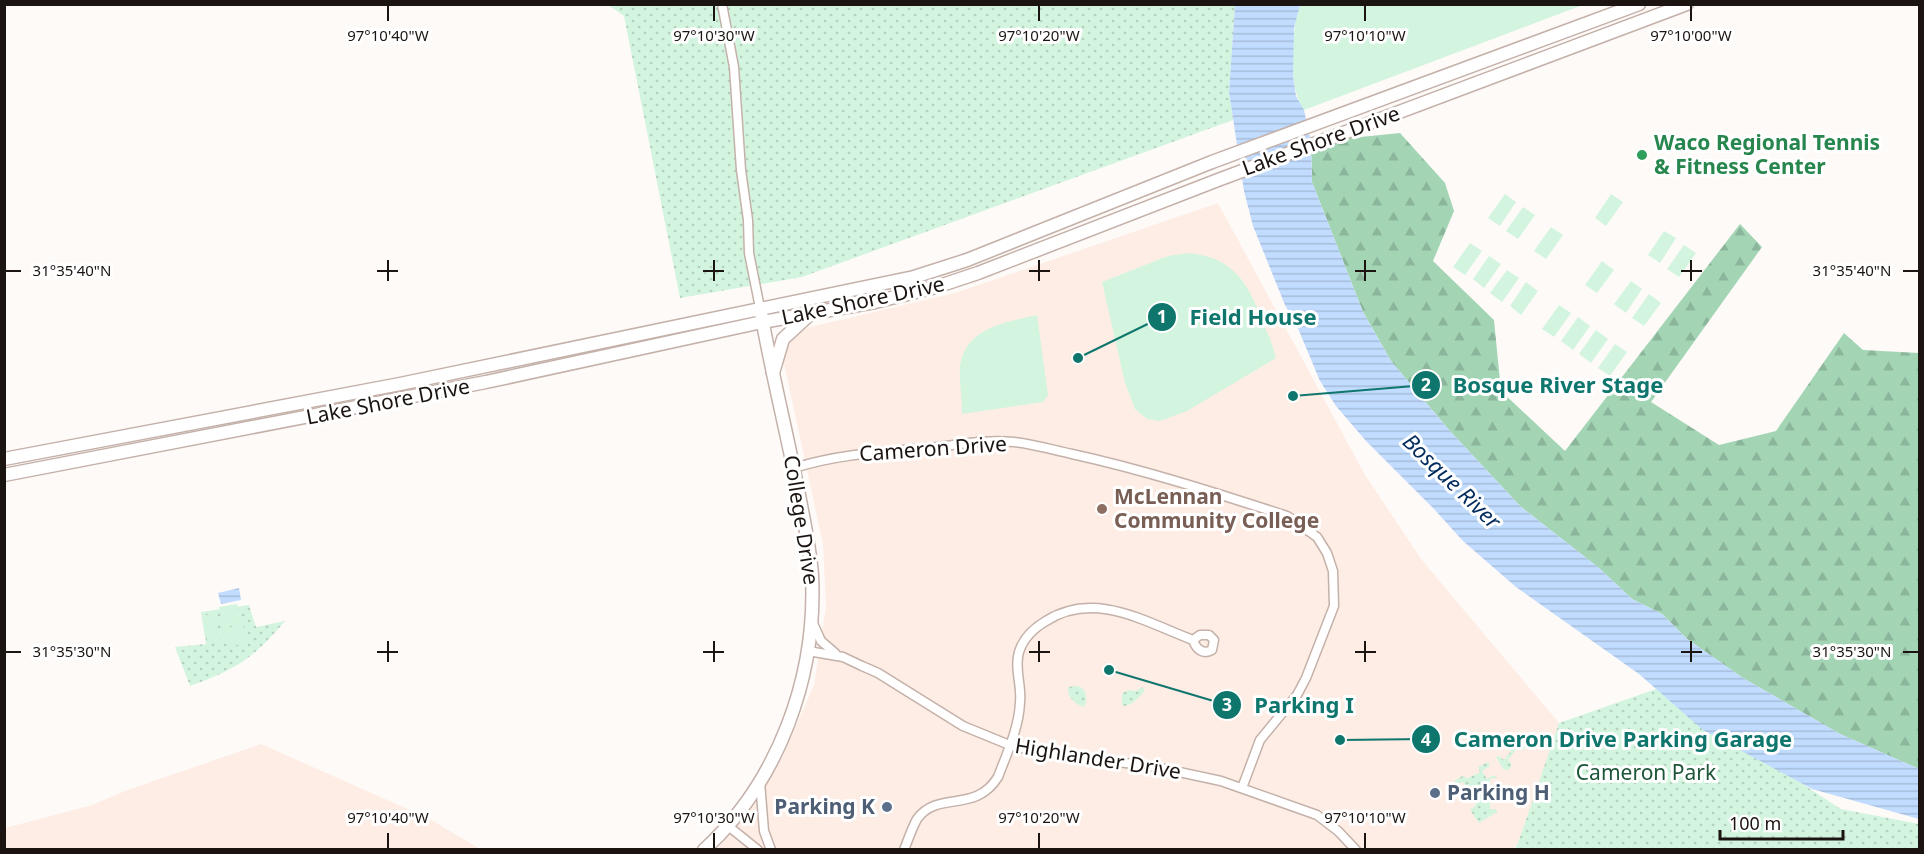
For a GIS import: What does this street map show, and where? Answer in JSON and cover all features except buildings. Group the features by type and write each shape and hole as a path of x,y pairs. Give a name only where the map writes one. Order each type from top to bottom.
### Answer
{"main road":[{"name":"Lake Shore Drive","path":"4,459 400,384 849,291 937,270 1212,162 1639,4"},
{"name":"Lake Shore Drive","path":"4,475 486,382 762,322 874,302 957,281 1218,180 1687,4"},
{"name":"College Drive","path":"704,849 728,825 760,781 775,754 788,724 801,683 812,621 810,551 760,308"},
{"path":"773,373 779,346 783,339 810,314"}],"street":[{"path":"722,4 734,67 749,253 760,308"},
{"name":"Cameron Drive","path":"794,468 817,460 869,452 990,441 1016,442 1177,480 1287,516 1303,525 1317,537 1327,553 1334,572 1334,606 1306,678 1297,695 1260,740 1242,788"},
{"path":"904,849 917,819 924,812 948,802 961,801 983,794 993,786 1018,718 1021,700 1018,654 1030,634 1054,616 1082,607 1098,607 1132,616 1193,640"},
{"name":"Highlander Drive","path":"812,621 821,641 843,657 878,673 963,726 1009,745 1041,752 1156,767 1242,788 1317,815 1356,849"},
{"name":"Highlander Drive","path":"808,651 843,657"},
{"path":"760,781 764,831 771,849"},
{"path":"728,825 758,849"}],"shaded area":[{"name":"McLennan Community College","path":"1218,203 1365,475 1421,559 1559,723 1525,834 1513,849 717,850 781,760 814,685 826,607 823,544 783,359 788,339 802,329 955,293"},
{"path":"261,744 428,818 480,849 5,849 5,828 92,805 125,791"}],"green space":[{"path":"608,5 1235,5 1229,92 1233,120 802,277 680,298 624,16"},
{"path":"1300,5 1583,5 1304,110 1295,88 1292,59 1294,29"},
{"path":"1400,133 1445,183 1454,211 1433,261 1494,320 1501,391 1565,451 1740,224 1762,247 1651,402 1719,445 1776,431 1844,333 1863,350 1919,353 1919,769 1840,734 1743,678 1687,639 1662,614 1632,599 1599,568 1520,506 1449,430 1391,361 1363,312 1312,182 1311,142"},
{"path":"1505,194 1516,202 1500,226 1488,218"},
{"path":"1611,194 1623,202 1606,226 1595,218"},
{"path":"1523,207 1535,215 1518,239 1506,231"},
{"path":"1551,227 1563,235 1546,259 1534,251"},
{"path":"1664,231 1676,238 1660,263 1648,255"},
{"path":"1470,243 1482,251 1465,275 1453,267"},
{"path":"1684,245 1696,253 1679,277 1667,269"},
{"path":"1188,253 1217,260 1237,274 1251,295 1276,358 1187,411 1160,421 1147,419 1135,409 1125,383 1102,282 1168,256"},
{"path":"1489,256 1501,264 1484,288 1473,279"},
{"path":"1602,261 1614,270 1597,293 1585,285"},
{"path":"1507,270 1519,278 1502,302 1490,293"},
{"path":"1631,281 1642,289 1626,313 1614,304"},
{"path":"1526,282 1538,291 1521,315 1510,306"},
{"path":"1649,294 1661,303 1644,326 1632,318"},
{"path":"1559,305 1571,313 1554,337 1542,329"},
{"path":"1037,315 1048,395 1043,402 962,414 960,366 963,353 970,343 978,335 1000,324"},
{"path":"1578,317 1590,326 1573,350 1561,341"},
{"path":"1596,330 1608,339 1591,363 1579,354"},
{"path":"1615,344 1627,352 1610,376 1598,368"},
{"path":"237,604 241,622 223,626 219,607"},
{"path":"249,605 256,627 285,621 263,645 243,661 190,686 175,647 206,644 201,612"},
{"path":"215,613 221,642 208,644 202,616"},
{"path":"243,624 247,643 227,647 223,629"},
{"path":"1076,686 1086,694 1084,707 1070,697 1068,687"},
{"path":"1142,687 1145,690 1138,699 1129,705 1122,706 1122,693 1129,690 1136,691"},
{"name":"Cameron Park","path":"1656,689 1841,809 1919,824 1919,849 1514,850 1559,723"},
{"path":"1523,745 1524,750 1517,748 1508,760 1511,768 1503,769 1496,757 1499,756 1504,760 1511,751 1508,749"},
{"path":"1488,762 1490,766 1482,771 1487,779 1494,775 1497,778 1490,779 1490,809 1496,809 1497,812 1479,823 1470,810 1476,805 1463,782 1457,784 1454,781 1464,775 1466,779 1480,772 1478,767"}],"water":[{"name":"Bosque River","path":"1235,5 1300,5 1294,28 1293,76 1296,96 1304,110 1311,142 1312,182 1363,312 1391,361 1449,430 1520,506 1599,568 1632,599 1662,614 1687,639 1743,678 1840,734 1919,769 1919,819 1812,789 1703,730 1639,674 1516,587 1463,541 1366,441 1336,406 1320,381 1297,326 1285,305 1253,226 1244,191 1229,92"},
{"path":"239,588 241,600 221,604 218,593"}],"place":[{"name":"Waco Regional Tennis & Fitness Center","path":"1642,155"},
{"name":"Field House","path":"1078,358"},
{"name":"Bosque River Stage","path":"1293,396"},
{"name":"McLennan Community College","path":"1102,509"},
{"name":"Parking I","path":"1109,670"},
{"name":"Cameron Drive Parking Garage","path":"1340,740"},
{"name":"Parking H","path":"1435,793"},
{"name":"Parking K","path":"887,807"}]}
